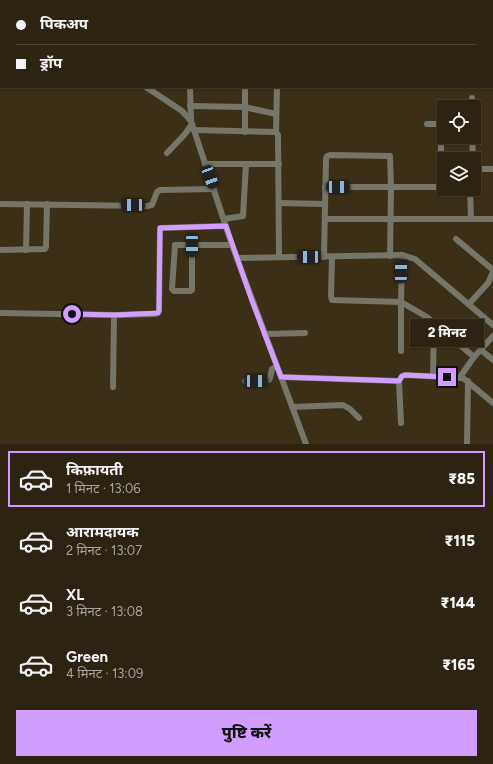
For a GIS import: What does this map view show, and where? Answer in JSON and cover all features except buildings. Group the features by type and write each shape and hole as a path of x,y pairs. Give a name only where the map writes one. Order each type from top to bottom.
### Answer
{"street":[{"path":"149,88 182,110 192,125 245,132 276,132"},
{"path":"190,88 192,125 232,245 306,444"},
{"path":"245,88 245,132"},
{"path":"277,88 276,132 278,135 279,164 279,257"},
{"path":"190,106 244,107 276,114"},
{"path":"427,124 437,124"},
{"path":"167,153 192,125"},
{"path":"324,257 326,159 327,156 330,155 390,156 390,256"},
{"path":"205,164 279,164"},
{"path":"224,219 244,215 246,164"},
{"path":"481,169 493,169"},
{"path":"325,187 437,187"},
{"path":"0,204 150,205 152,204 157,192 160,190 214,189"},
{"path":"470,196 471,219"},
{"path":"279,203 324,204"},
{"path":"26,250 27,204"},
{"path":"0,250 42,250 46,248 47,204"},
{"path":"325,219 493,218"},
{"path":"0,313 115,315 154,314 159,312 160,228 226,226"},
{"path":"456,239 493,271 488,283 469,304"},
{"path":"192,245 192,290 174,291 172,289 175,245 192,245 232,245"},
{"path":"237,258 402,255 416,259 493,325"},
{"path":"401,351 402,255"},
{"path":"332,257 332,300 401,302 420,312 434,322 474,357"},
{"path":"113,387 115,315"},
{"path":"433,376 434,322"},
{"path":"265,334 305,334"},
{"path":"460,377 474,357 493,336"},
{"path":"481,350 493,360"},
{"path":"245,381 269,380 272,368 277,366"},
{"path":"401,423 399,381 402,376 405,375 460,377 468,381 493,403"},
{"path":"281,377 399,381"},
{"path":"468,381 468,444"},
{"path":"292,407 343,405 350,409 359,418"}],"route":[{"path":"72,314 115,315 158,313 160,228 226,226 281,377 399,381 400,378 405,375 447,377"}]}
